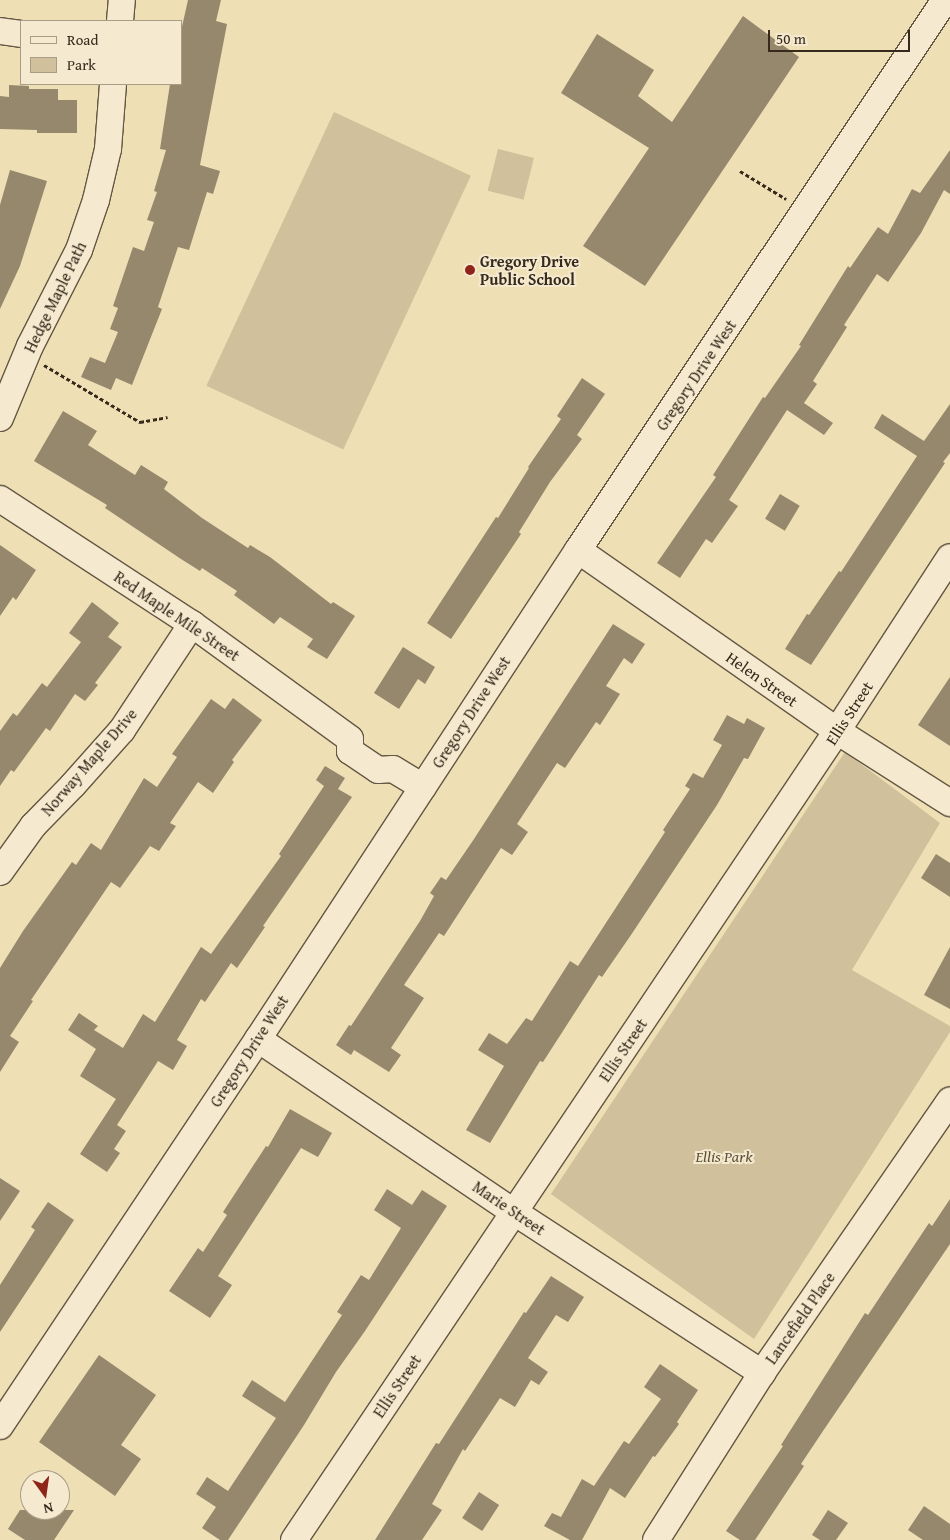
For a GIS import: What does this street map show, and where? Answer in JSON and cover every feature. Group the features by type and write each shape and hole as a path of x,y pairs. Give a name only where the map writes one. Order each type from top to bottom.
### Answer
{"street":[{"path":"120,20 122,0"},
{"name":"Gregory Drive West","path":"0,1426 258,1039 578,550 945,0"},
{"path":"0,31 20,34"},
{"name":"Hedge Maple Path","path":"0,418 27,354 79,250 96,200 108,149 113,85"},
{"name":"Red Maple Mile Street","path":"0,499 192,624 350,739 350,751 378,770 393,769 423,787"},
{"name":"Helen Street","path":"578,550 837,731 950,803"},
{"name":"Ellis Street","path":"294,1540 837,731 950,558"},
{"name":"Norway Maple Drive","path":"0,872 33,826 122,730 192,624"},
{"name":"Marie Street","path":"258,1039 514,1212 762,1373"},
{"name":"Lancefield Place","path":"656,1540 762,1373 950,1100"}],"path":[{"path":"740,171 804,212"},
{"path":"27,354 140,422 168,416"}],"green space":[{"path":"334,112 471,176 343,450 206,386"},
{"path":"498,149 534,158 523,200 488,191"},
{"name":"Ellis Park","path":"845,752 940,823 852,970 950,1026 950,1032 754,1339 551,1194"}],"building":[{"path":"188,0 221,0 216,21 227,24 200,165 220,171 213,194 207,192 189,250 178,247 158,307 162,309 132,385 116,378 111,390 81,377 90,357 105,363 118,332 110,329 118,308 113,306 133,247 144,251 154,222 147,220 157,192 154,191 166,150 160,149 170,85 182,85 182,27"},
{"path":"743,16 799,57 645,286 583,246 649,148 561,93 597,34 654,70 638,96 672,122"},
{"path":"9,85 29,86 29,89 58,89 58,100 77,100 77,133 37,133 37,130 0,129 0,96 9,97"},
{"path":"950,150 950,194 944,190 921,233 888,282 877,274 844,325 847,327 813,381 817,384 804,403 833,423 824,435 787,410 729,500 738,506 712,543 706,539 680,578 657,563 716,477 713,475 763,397 765,398 801,346 799,345 848,266 850,268 878,227 888,234 912,189 920,193"},
{"path":"10,170 47,181 20,266 0,309 0,205"},
{"path":"582,378 605,394 577,435 582,439 550,482 519,532 521,534 451,639 427,623 496,517 498,518 528,467 561,419 557,416"},
{"path":"950,404 950,453 943,462 945,463 811,665 785,649 807,614 809,615 839,571 841,572 917,456 874,428 882,414 924,441"},
{"path":"63,411 97,431 88,445 135,475 141,465 168,482 164,489 202,518 248,548 250,545 270,557 331,604 333,602 355,616 327,659 307,647 313,639 280,617 274,624 234,595 237,591 202,568 200,571 181,559 105,508 107,505 34,461"},
{"path":"780,494 800,506 785,531 765,519"},
{"path":"0,545 36,570 16,600 13,597 0,616"},
{"path":"92,602 119,623 108,637 122,647 95,683 98,685 85,701 75,694 50,731 46,728 14,772 11,770 0,786 0,731 13,713 17,716 42,683 47,687 81,642 69,633"},
{"path":"613,624 645,644 632,664 624,658 606,686 620,694 600,725 596,722 565,768 557,763 517,824 528,832 512,855 501,848 444,936 439,933 404,985 424,998 391,1048 401,1055 389,1072 354,1050 351,1055 336,1045 349,1025 351,1026 420,921 434,896 430,893 441,877 446,880 474,839"},
{"path":"403,647 435,667 425,684 418,679 399,709 374,693"},
{"path":"950,677 950,746 918,725"},
{"path":"233,698 262,720 232,760 234,762 213,793 198,782 170,823 176,826 159,851 150,846 120,888 111,882 31,1000 33,1001 10,1036 19,1042 0,1072 0,968 23,931 72,862 76,865 91,843 101,850 144,778 157,787 177,757 172,754 211,699 225,709"},
{"path":"727,715 744,724 747,718 765,728 748,759 744,758 717,805 631,935 602,977 599,975 543,1062 540,1061 490,1143 466,1130 504,1066 478,1050 489,1033 507,1044 526,1018 532,1021 570,961 578,966 665,832 663,830 690,789 685,786 693,773 703,778 722,745 713,740"},
{"path":"325,766 345,778 338,789 352,797 263,926 265,927 237,968 231,963 205,1002 201,999 177,1040 187,1046 173,1070 158,1061 117,1125 126,1131 114,1149 120,1153 107,1172 80,1154 116,1099 80,1076 96,1049 68,1030 79,1013 98,1026 94,1030 123,1048 143,1014 155,1022 201,947 211,954 281,856 279,854 324,786 316,780"},
{"path":"936,854 950,863 950,897 921,878"},
{"path":"950,947 950,1009 924,995"},
{"path":"290,1109 332,1133 318,1157 301,1148 218,1276 232,1285 210,1318 169,1291 198,1248 203,1252 227,1215 223,1212 266,1146 268,1147"},
{"path":"0,1178 20,1191 0,1221"},
{"path":"387,1189 412,1205 422,1190 447,1206 336,1372 304,1425 228,1540 220,1540 202,1528 216,1507 196,1494 207,1477 228,1491 276,1418 242,1396 252,1380 285,1402 342,1315 337,1312 361,1275 369,1280 401,1228 374,1210"},
{"path":"950,1199 950,1244 801,1464 804,1466 755,1540 740,1540 726,1531 783,1446 781,1445 865,1313 868,1315 929,1223 932,1226"},
{"path":"48,1202 74,1220 0,1332 0,1285 35,1230 31,1227"},
{"path":"551,1276 584,1297 568,1322 556,1315 528,1358 548,1372 539,1385 531,1380 515,1407 500,1398 465,1451 463,1449 432,1504 442,1510 422,1540 375,1540 436,1443 439,1444 524,1312 526,1313"},
{"path":"99,1355 156,1395 121,1445 141,1459 115,1496 39,1442"},
{"path":"660,1364 698,1390 677,1422 679,1424 655,1457 653,1456 625,1498 610,1488 582,1540 570,1540 544,1526 552,1513 561,1517 582,1479 594,1486 624,1441 629,1444 661,1399 644,1387"},
{"path":"479,1492 499,1505 482,1531 462,1518"},
{"path":"924,1506 950,1524 950,1540 923,1540 908,1530"},
{"path":"20,1510 20,1520 67,1520 54,1540 25,1540 8,1529"},
{"path":"828,1510 848,1523 836,1540 820,1540 812,1535"}],"place":[{"name":"Gregory Drive Public School","path":"470,270"}]}
